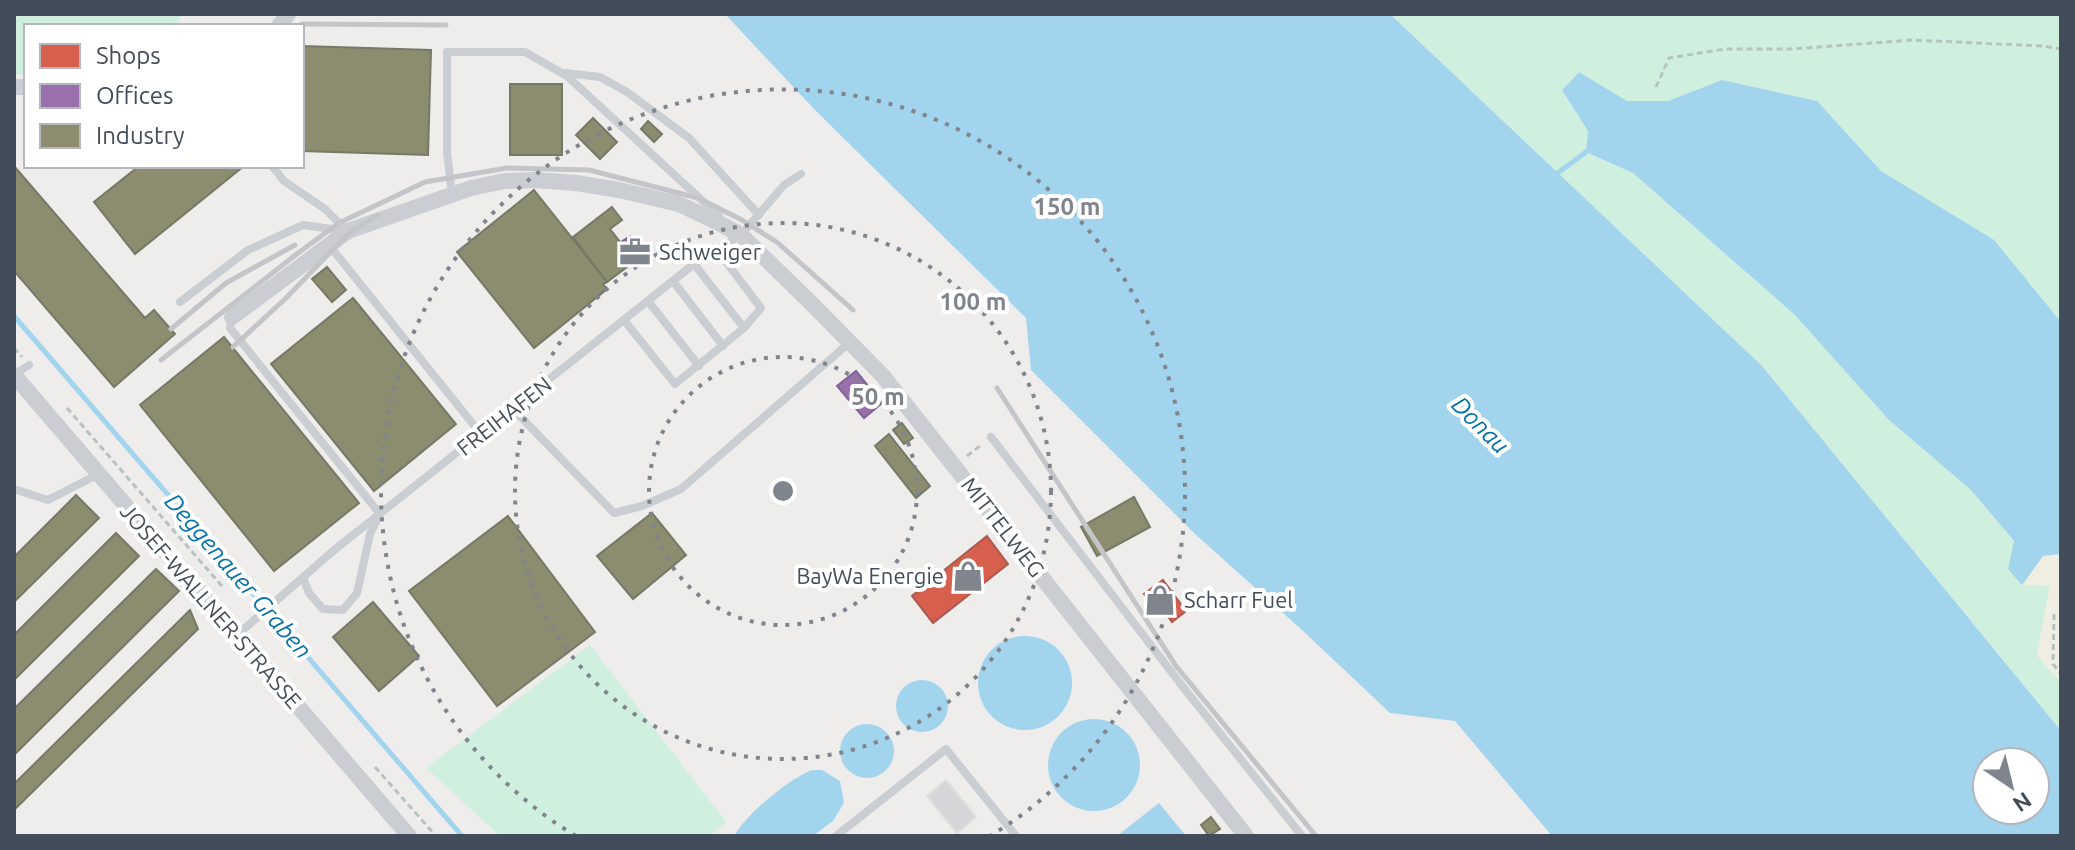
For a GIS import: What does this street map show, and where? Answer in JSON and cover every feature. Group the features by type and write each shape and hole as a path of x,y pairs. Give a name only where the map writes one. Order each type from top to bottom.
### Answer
{"street":[{"name":"MITTELWEG","path":"232,317 348,231 471,188 505,181 576,183 619,190 679,204 741,235 883,376 1246,836"},
{"name":"JOSEF-WALLNER-STRASSE","path":"14,375 409,836"}],"lane":[{"path":"452,195 447,152 447,52 525,52 567,76 741,235"},
{"path":"560,72 600,77 627,92 689,138 759,215"},
{"path":"274,168 284,181 325,209 348,231"},
{"name":"FREIHAFEN","path":"236,636 380,514 694,264 741,235 784,185 801,174"},
{"path":"180,302 248,250 303,225 348,231"},
{"path":"329,245 481,434"},
{"path":"624,320 675,384 699,366 744,328 761,308 717,250"},
{"path":"694,264 744,328"},
{"path":"673,281 723,346"},
{"path":"648,301 699,366"},
{"path":"232,317 230,328 380,514 370,534 357,593 343,610 323,609 309,593 303,577"},
{"path":"513,409 614,513 642,506 681,489 850,342"},
{"path":"14,375 29,365"},
{"path":"991,437 1302,836"},
{"path":"14,489 48,500 99,475"},
{"path":"840,835 946,749 1016,836"}],"path":[{"path":"1656,87 1669,58 1725,49 1793,49 1912,40 2061,49"},
{"path":"14,348 29,365"},
{"path":"67,408 221,585 221,594"},
{"path":"955,465 991,437"},
{"path":"2054,614 2053,664 2061,674"}],"green space":[{"path":"14,14 181,14 178,24 24,24 24,75 14,74"},
{"path":"1390,14 2061,14 2061,322 1994,241 1881,171 1816,101 1722,80 1668,101 1627,101 1579,72 1562,90 1588,131 1586,152 1633,173 1796,315 1889,420 1970,489 2014,542 2008,569 2022,584 2050,586 2037,655 2061,683 2061,731 1762,366"},
{"path":"590,645 726,822 710,836 500,836 426,768"}],"sand":[{"path":"2061,554 2061,683 2037,655 2050,586 2022,585 2044,556"}],"water":[{"name":"Donau","path":"725,14 1390,14 1762,366 2061,731 2061,836 1552,836 1455,721 1390,713 1194,533 1031,370 1026,318 814,109"},
{"path":"1579,72 1627,101 1668,101 1722,80 1817,101 1881,171 1994,240 2061,322 2061,554 2043,556 2022,585 2008,569 2014,541 1970,489 1889,420 1795,315 1633,173 1586,152 1588,131 1562,90"},
{"path":"1025,636 1043,639 1058,650 1069,665 1072,683 1069,701 1058,716 1043,727 1025,730 1007,727 992,716 981,701 978,683 981,665 992,650 1007,639"},
{"path":"922,680 940,688 948,706 940,724 922,732 904,724 896,706 904,688"},
{"path":"1094,719 1112,723 1126,733 1136,747 1140,765 1136,783 1126,797 1112,807 1094,811 1076,807 1062,797 1052,783 1048,765 1052,747 1062,733 1076,723"},
{"path":"867,724 886,732 894,751 886,770 867,778 848,770 840,751 848,732"},
{"path":"812,770 822,770 840,781 844,803 833,821 813,836 734,836 769,798"},
{"path":"1159,803 1186,836 1117,836"}],"building: Shops":[{"path":"987,536 1008,564 933,623 912,596"},
{"path":"1163,580 1186,611 1172,622 1164,611 1158,612 1144,594"}],"building: Offices":[{"path":"630,236 642,253 634,259 621,242"},
{"path":"856,371 882,403 864,418 837,386"}],"building: Industry":[{"path":"304,46 431,50 428,155 304,151"},
{"path":"510,84 562,84 562,155 510,155"},
{"path":"593,118 617,142 600,159 576,135"},
{"path":"648,121 662,134 654,142 641,129"},
{"path":"14,166 145,318 154,310 175,334 114,387 14,271"},
{"path":"136,168 242,168 135,254 94,202"},
{"path":"534,190 607,282 603,284 607,289 534,348 457,252"},
{"path":"612,207 622,220 610,229 635,261 607,282 573,237"},
{"path":"327,267 346,290 332,302 312,279"},
{"path":"353,298 456,424 374,491 271,364"},
{"path":"224,337 359,503 274,571 140,405"},
{"path":"902,423 913,438 904,444 893,430"},
{"path":"889,434 930,486 916,498 875,446"},
{"path":"76,495 99,518 14,602 14,557"},
{"path":"1134,497 1150,527 1097,556 1081,527"},
{"path":"652,513 686,555 633,599 597,556"},
{"path":"508,516 595,632 497,706 409,591"},
{"path":"116,533 139,556 14,680 14,635"},
{"path":"156,569 179,591 14,755 14,709"},
{"path":"373,602 419,656 379,691 333,637"},
{"path":"190,610 198,629 14,810 14,784"},
{"path":"1211,817 1220,829 1209,836 1201,825"}],"building: Other":[{"path":"946,780 976,817 957,833 927,796"}],"waterway":[{"path":"1555,175 1586,152"},
{"name":"Deggenauer Graben","path":"14,316 462,836"}],"railway":[{"path":"304,24 446,25"},
{"path":"161,360 339,223 425,182 507,168 589,170 698,198 778,243 853,310"},
{"path":"233,347 347,235 377,215"},
{"path":"171,329 226,283 295,245"},
{"path":"997,388 1176,666 1316,836"}],"place":[{"name":"Schweiger","path":"635,252"},
{"name":"BayWa Energie","path":"968,576"},
{"name":"Scharr Fuel","path":"1160,600"}]}
